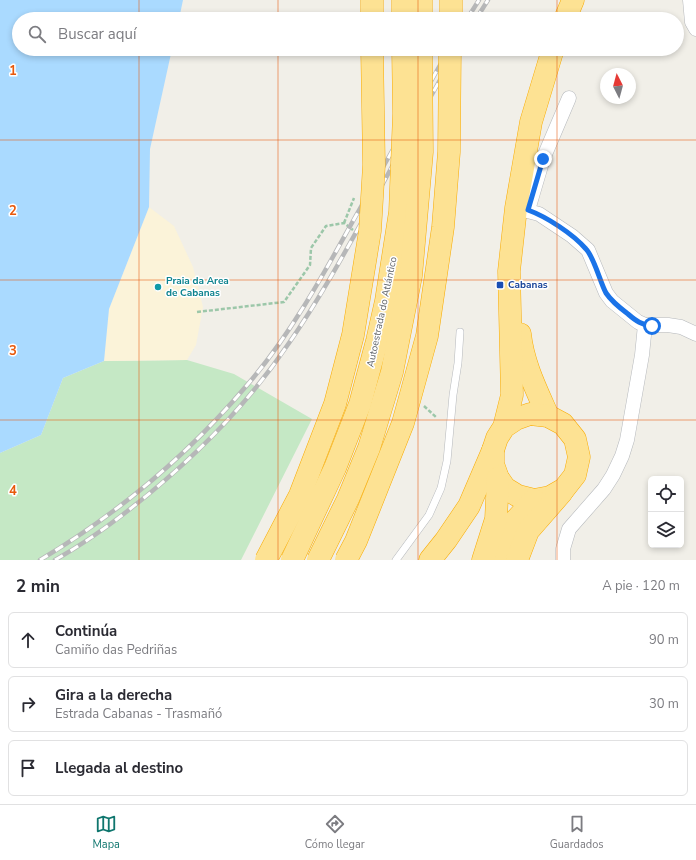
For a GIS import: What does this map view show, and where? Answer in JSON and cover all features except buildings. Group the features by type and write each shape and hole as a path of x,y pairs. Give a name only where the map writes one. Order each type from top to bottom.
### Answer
{"highway":[{"path":"372,0 372,12"},
{"path":"403,0 403,12"},
{"path":"421,0 421,12"},
{"path":"450,12 451,0"},
{"path":"568,12 573,0"},
{"path":"266,560 300,495 335,404 353,335 370,232 374,165 372,56"},
{"name":"Autoestrada do Atlántico","path":"292,560 335,468 360,404 378,341 400,212 404,114 403,56"},
{"name":"Autoestrada do Atlántico","path":"318,560 348,499 369,448 392,372 412,276 422,152 422,56"},
{"path":"346,560 356,541 403,423 427,336 443,227 449,152 450,56"},
{"path":"430,560 446,540 469,506 497,438 504,427 512,395 509,271 513,235 522,209 531,122 551,56"},
{"path":"513,235 517,300 522,345 531,379 548,416"},
{"path":"504,427 516,419 530,414 548,416 563,424 575,439 578,458 575,475 528,531 517,560"},
{"path":"493,450 493,464 498,478 505,488 518,496 534,500 550,497 564,489"},
{"path":"483,560 496,519 498,478"},
{"path":"493,560 514,522 534,500"}],"street":[{"path":"690,0 692,22 696,29"},
{"path":"569,98 522,209 539,214 572,236 588,250 606,293 612,301 638,322 645,326 668,326 681,328 696,334"},
{"path":"563,560 563,549 569,530 604,489 622,456 627,440 642,355 645,326"}],"lane":[{"path":"396,560 429,515 441,488 447,461 460,332"}],"path":[{"path":"197,312 284,302 310,265 311,248 326,226 344,224 355,232"}],"green space":[{"path":"187,360 234,374 312,419 241,560 0,560 0,453 41,435 63,378 104,361"}],"sand":[{"name":"Praia da Area de Cabanas","path":"149,207 174,226 193,267 203,307 196,345 187,360 104,361 109,309"}],"water":[{"path":"0,0 183,0 180,12 12,12 12,56 170,56 150,149 149,207 109,309 104,361 63,378 41,435 0,453"}],"railway":[{"path":"471,12 479,0"},
{"path":"480,12 488,0"},
{"path":"40,560 98,523 152,481 202,434 248,384 278,346 305,305 445,56"},
{"path":"55,560 105,528 168,478 212,436 253,391 300,327 331,277 453,56"}],"place":[{"name":"Cabanas","path":"500,285"},
{"name":"Praia da Area de Cabanas","path":"158,287"}],"route":[{"path":"543,159 528,210 539,214 572,236 588,250 606,293 612,301 638,322 645,326 652,326"}]}
